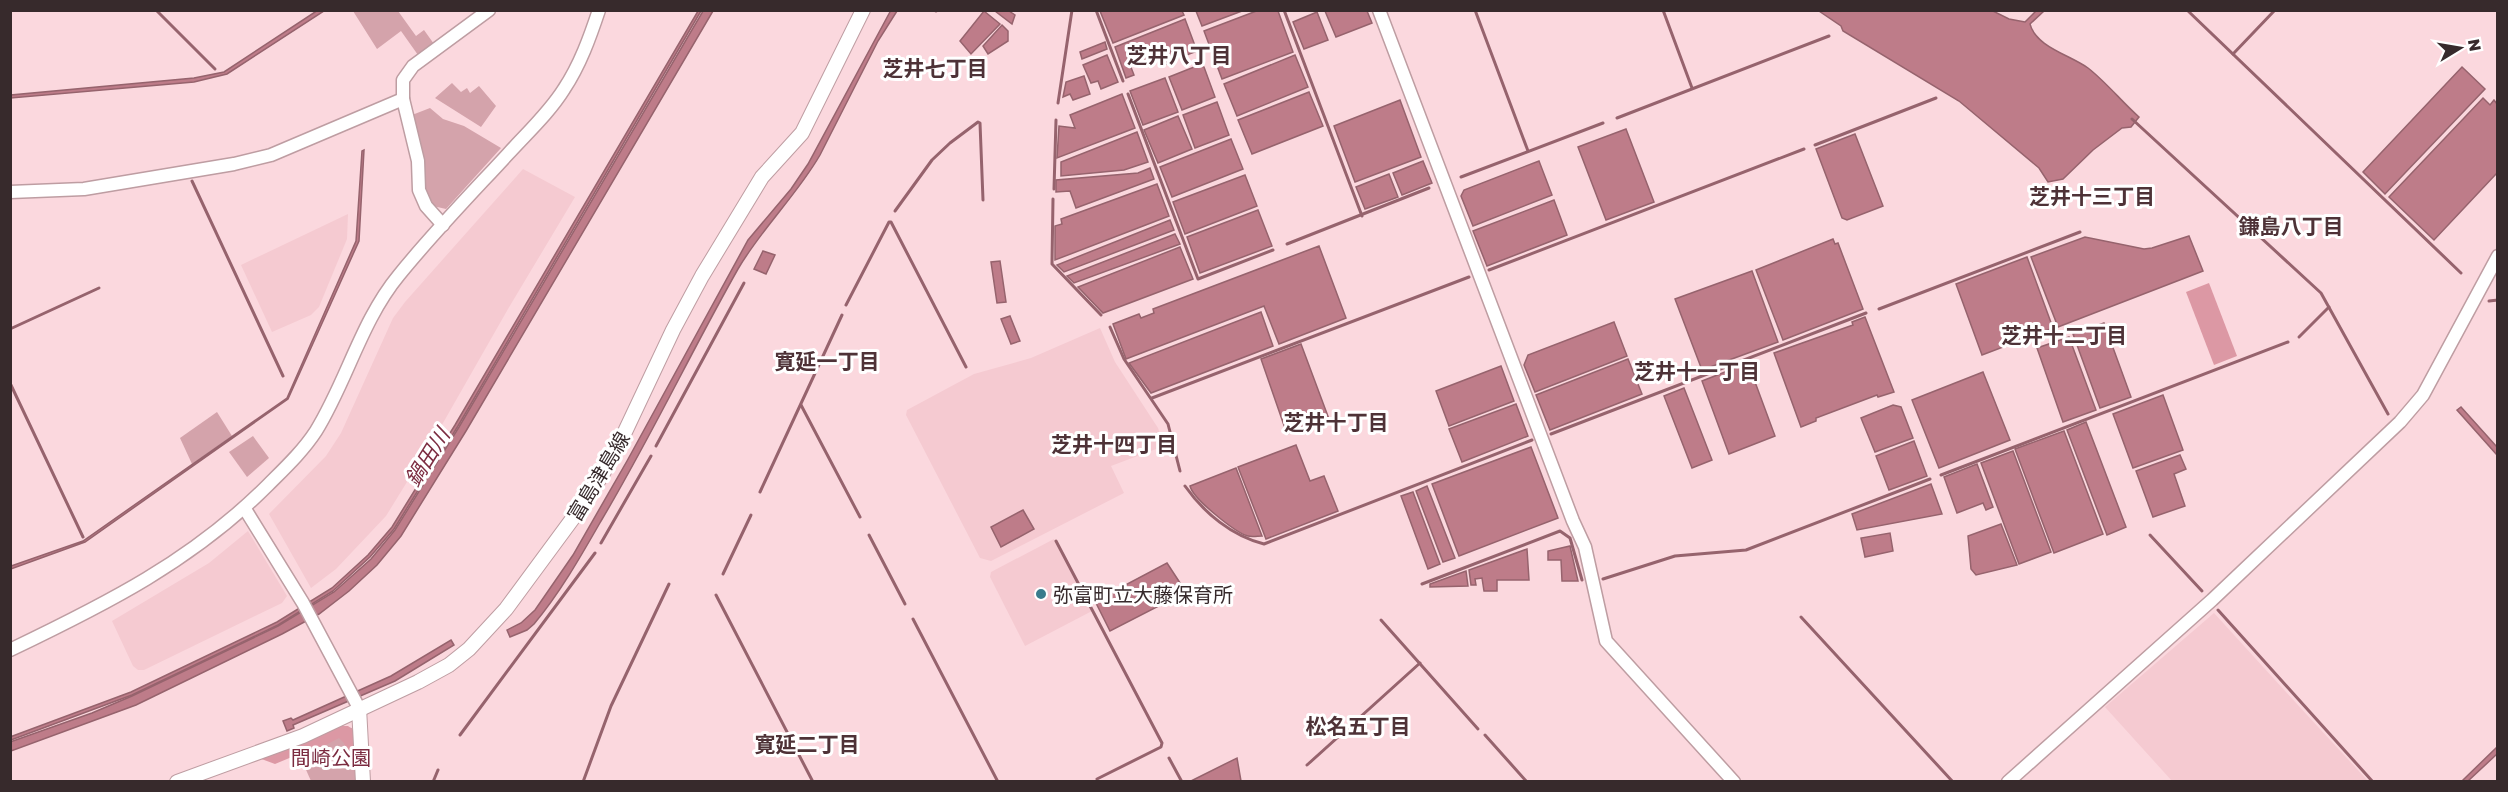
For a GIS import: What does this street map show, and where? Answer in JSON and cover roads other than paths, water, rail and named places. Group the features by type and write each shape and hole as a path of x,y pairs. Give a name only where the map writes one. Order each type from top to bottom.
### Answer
{"main road":[{"name":"富島津島線","path":"177,782 303,736 355,700 418,682 449,665 469,649 506,609 579,510 623,436 673,330 702,276 762,177 794,145 802,133 863,10"},
{"path":"355,700 363,745 363,782"}],"street":[{"path":"443,225 426,206 419,190 418,161 403,99 403,80 413,66 489,10"},
{"path":"10,650 97,609 142,583 207,540 245,509 291,462 314,433 334,399 375,310 397,277 564,90 587,44 599,10"},
{"path":"1379,10 1573,521 1585,547 1599,619 1606,641 1734,782"},
{"path":"10,192 84,189 234,164 271,154 403,99"},
{"path":"2008,782 2212,600 2400,422 2423,396 2498,256"},
{"path":"245,509 314,621 355,700"}],"waterway":[{"path":"156,10 215,69"},
{"path":"1058,103 1072,10"},
{"path":"1096,10 1123,81"},
{"path":"1284,10 1362,216"},
{"path":"1475,10 1528,151"},
{"path":"1663,10 1692,88"},
{"path":"2187,10 2461,273"},
{"path":"2233,54 2275,10"},
{"path":"1617,118 1829,36"},
{"path":"1128,94 1198,279 1273,250"},
{"path":"1815,145 1936,98"},
{"path":"2132,119 2321,293 2388,414"},
{"path":"1054,189 1056,120"},
{"path":"895,211 932,160 978,122 980,123 983,200"},
{"path":"1461,177 1603,123"},
{"path":"1489,270 1804,149"},
{"path":"192,181 283,376"},
{"path":"1287,244 1429,188"},
{"path":"1053,199 1052,264 1101,315"},
{"path":"846,305 891,222 966,367"},
{"path":"1879,309 2080,232"},
{"path":"1152,398 1469,277"},
{"path":"656,446 744,283"},
{"path":"10,329 99,288"},
{"path":"2489,301 2498,300"},
{"path":"2299,337 2329,307"},
{"path":"1551,434 1866,313"},
{"path":"760,492 842,315"},
{"path":"1110,327 1124,359 1168,424 1180,471"},
{"path":"1941,475 2288,342"},
{"path":"10,383 83,537"},
{"path":"801,405 860,517"},
{"path":"1185,486 1220,522 1241,535 1264,544 1532,440"},
{"path":"601,543 651,456"},
{"path":"1603,579 1675,556 1746,550 1930,479"},
{"path":"723,574 751,515"},
{"path":"1422,584 1560,531 1570,538 1582,580"},
{"path":"869,535 905,604"},
{"path":"2150,535 2202,591"},
{"path":"1056,541 1162,743 1161,747 1097,779"},
{"path":"460,735 595,553"},
{"path":"583,782 611,706 669,584"},
{"path":"716,595 813,782"},
{"path":"2218,610 2373,782"},
{"path":"1801,617 1953,782"},
{"path":"913,619 998,782"},
{"path":"1381,620 1478,729"},
{"path":"1307,765 1420,663"},
{"path":"1485,735 1527,782"},
{"path":"1169,758 1182,782"},
{"path":"433,782 438,770"}],"place":[{"name":"弥富町立大藤保育所","path":"1041,594"}],"district":[{"name":"芝井八丁目","path":"1179,55"},
{"name":"芝井七丁目","path":"935,68"},
{"name":"芝井十三丁目","path":"2092,196"},
{"name":"鎌島八丁目","path":"2291,226"},
{"name":"芝井十二丁目","path":"2064,335"},
{"name":"寛延一丁目","path":"827,361"},
{"name":"芝井十一丁目","path":"1697,371"},
{"name":"芝井十丁目","path":"1336,422"},
{"name":"芝井十四丁目","path":"1114,444"},
{"name":"松名五丁目","path":"1358,726"},
{"name":"寛延二丁目","path":"807,744"}],"water label":[{"name":"鍋田川","path":"427,457"}],"park label":[{"name":"間崎公園","path":"331,757"}]}
